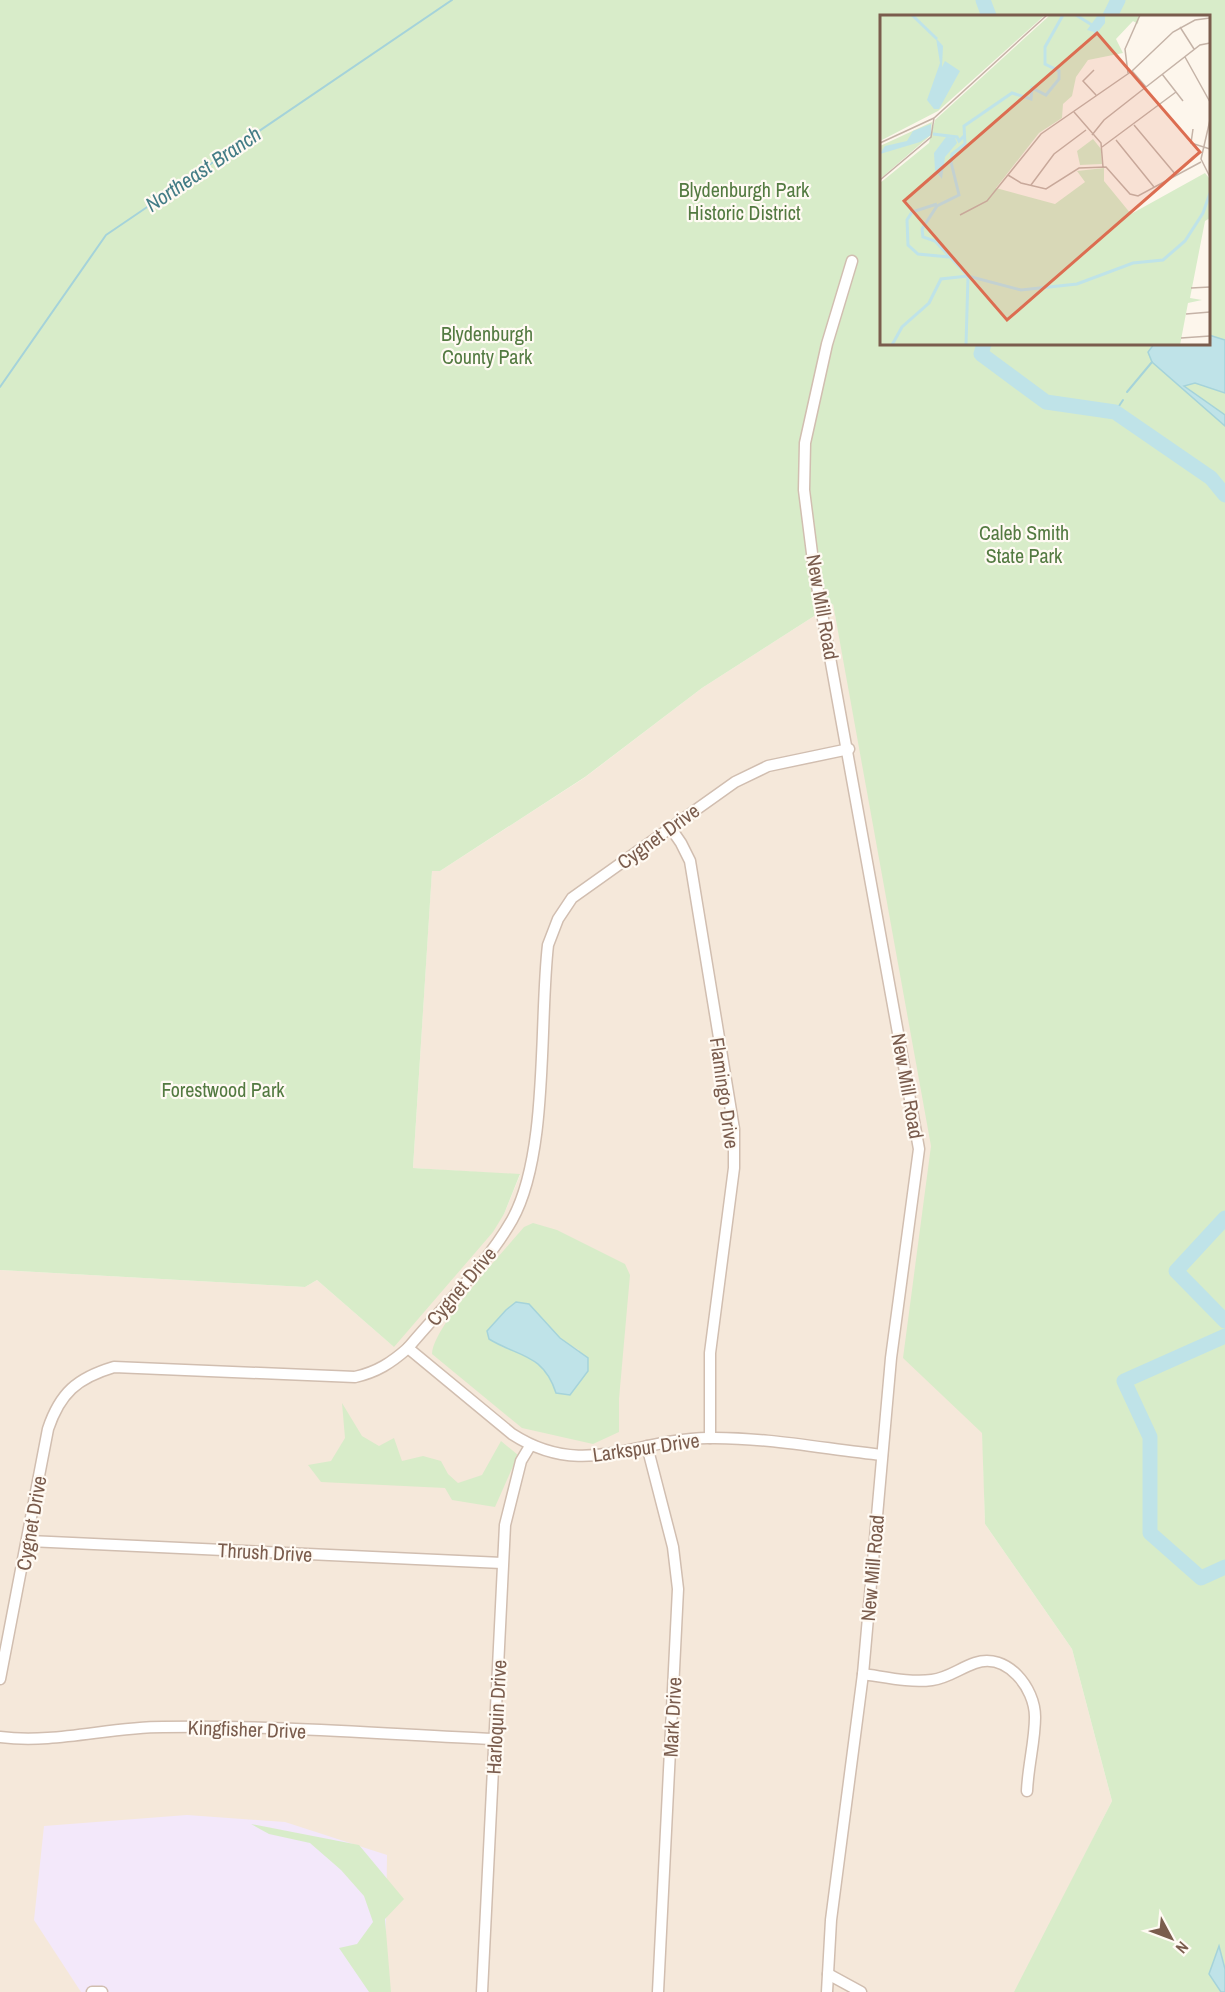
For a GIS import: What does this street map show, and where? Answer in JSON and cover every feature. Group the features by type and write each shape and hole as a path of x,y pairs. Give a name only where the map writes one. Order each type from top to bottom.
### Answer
{"street":[{"name":"New Mill Road","path":"827,1992 831,1920 863,1674 891,1358 919,1149 849,749 814,569 804,490 805,443 830,334 852,261"},
{"name":"Cygnet Drive","path":"0,1679 48,1429 55,1406 73,1386 93,1373 114,1367 135,1366 355,1377 375,1372 408,1348 500,1238 522,1197 534,1147 548,945 558,919 572,898 735,782 768,766 849,749"},
{"name":"Flamingo Drive","path":"670,827 690,861 734,1128 734,1168 710,1353 710,1438"},
{"name":"Larkspur Drive","path":"408,1348 512,1434 530,1446 589,1457 647,1446 710,1438 882,1455"},
{"name":"Harloquin Drive","path":"482,1992 502,1563 508,1514 521,1461 530,1446"},
{"name":"Mark Drive","path":"647,1446 674,1547 678,1589 658,1992"},
{"name":"Thrush Drive","path":"28,1541 502,1563"},
{"path":"863,1674 932,1680 952,1675 976,1662 996,1662 1016,1673 1029,1689 1035,1716 1027,1791"},
{"name":"Kingfisher Drive","path":"0,1737 25,1740 153,1727 224,1726 494,1739"},
{"path":"828,1974 861,1992"},
{"path":"92,1992 102,1992"}],"shaded area":[{"path":"833,604 981,1373 985,1524 1072,1649 1112,1801 1017,1989 1019,1992 0,1992 0,1270 305,1287 317,1280 393,1346 504,1214 520,1175 413,1168 432,870 440,871 584,778 702,688"},
{"path":"187,1815 285,1822 387,1855 385,1992 81,1992 34,1920 44,1826"}],"green space":[{"path":"0,0 1225,0 1225,1992 1014,1992 1112,1801 1072,1649 985,1524 982,1433 903,1358 931,1146 833,604 702,688 585,777 440,871 432,871 413,1168 520,1174 504,1214 493,1232 394,1347 317,1280 305,1287 0,1270"},
{"path":"533,1223 557,1230 625,1264 630,1275 619,1399 619,1432 593,1444 522,1428 432,1354 435,1341 456,1308 524,1227","holes":["506,1310 579,1350 581,1380 570,1395 553,1384 545,1370 522,1352 502,1347 487,1331"]},
{"path":"342,1403 362,1436 379,1446 394,1438 402,1461 423,1456 441,1461 448,1474 458,1483 482,1475 501,1441 518,1455 495,1507 452,1500 445,1488 321,1482 308,1465 331,1461 345,1438"},
{"path":"251,1824 359,1845 404,1899 385,1919 391,1992 369,1992 339,1948 357,1944 373,1922 364,1896 341,1870 310,1843 269,1834"}],"water":[{"path":"1210,335 1225,340 1225,393 1195,383 1184,386 1225,415 1225,426 1152,362 1148,352 1153,345 1210,345"},
{"path":"516,1302 529,1304 560,1338 588,1358 588,1371 570,1395 556,1393 551,1380 537,1363 489,1339 487,1331"},
{"path":"1219,1946 1225,1969 1225,1992 1221,1992 1209,1974"}],"waterway":[{"name":"Northeast Branch","path":"0,387 106,235 452,0"},
{"path":"983,0 989,15"},
{"path":"1110,15 1118,0"},
{"path":"984,345 981,354 1046,402 1115,412 1211,478 1225,495"},
{"path":"1127,392 1152,362"},
{"path":"1115,412 1123,400"},
{"path":"1225,1218 1176,1271 1225,1321"},
{"path":"1225,1336 1124,1381 1150,1437 1150,1533 1201,1578 1225,1567"}],"park label":[{"name":"Blydenburgh Park Historic District","path":"744,200"},
{"name":"Blydenburgh County Park","path":"487,344"},
{"name":"Caleb Smith State Park","path":"1024,544"},
{"name":"Forestwood Park","path":"223,1089"}]}
